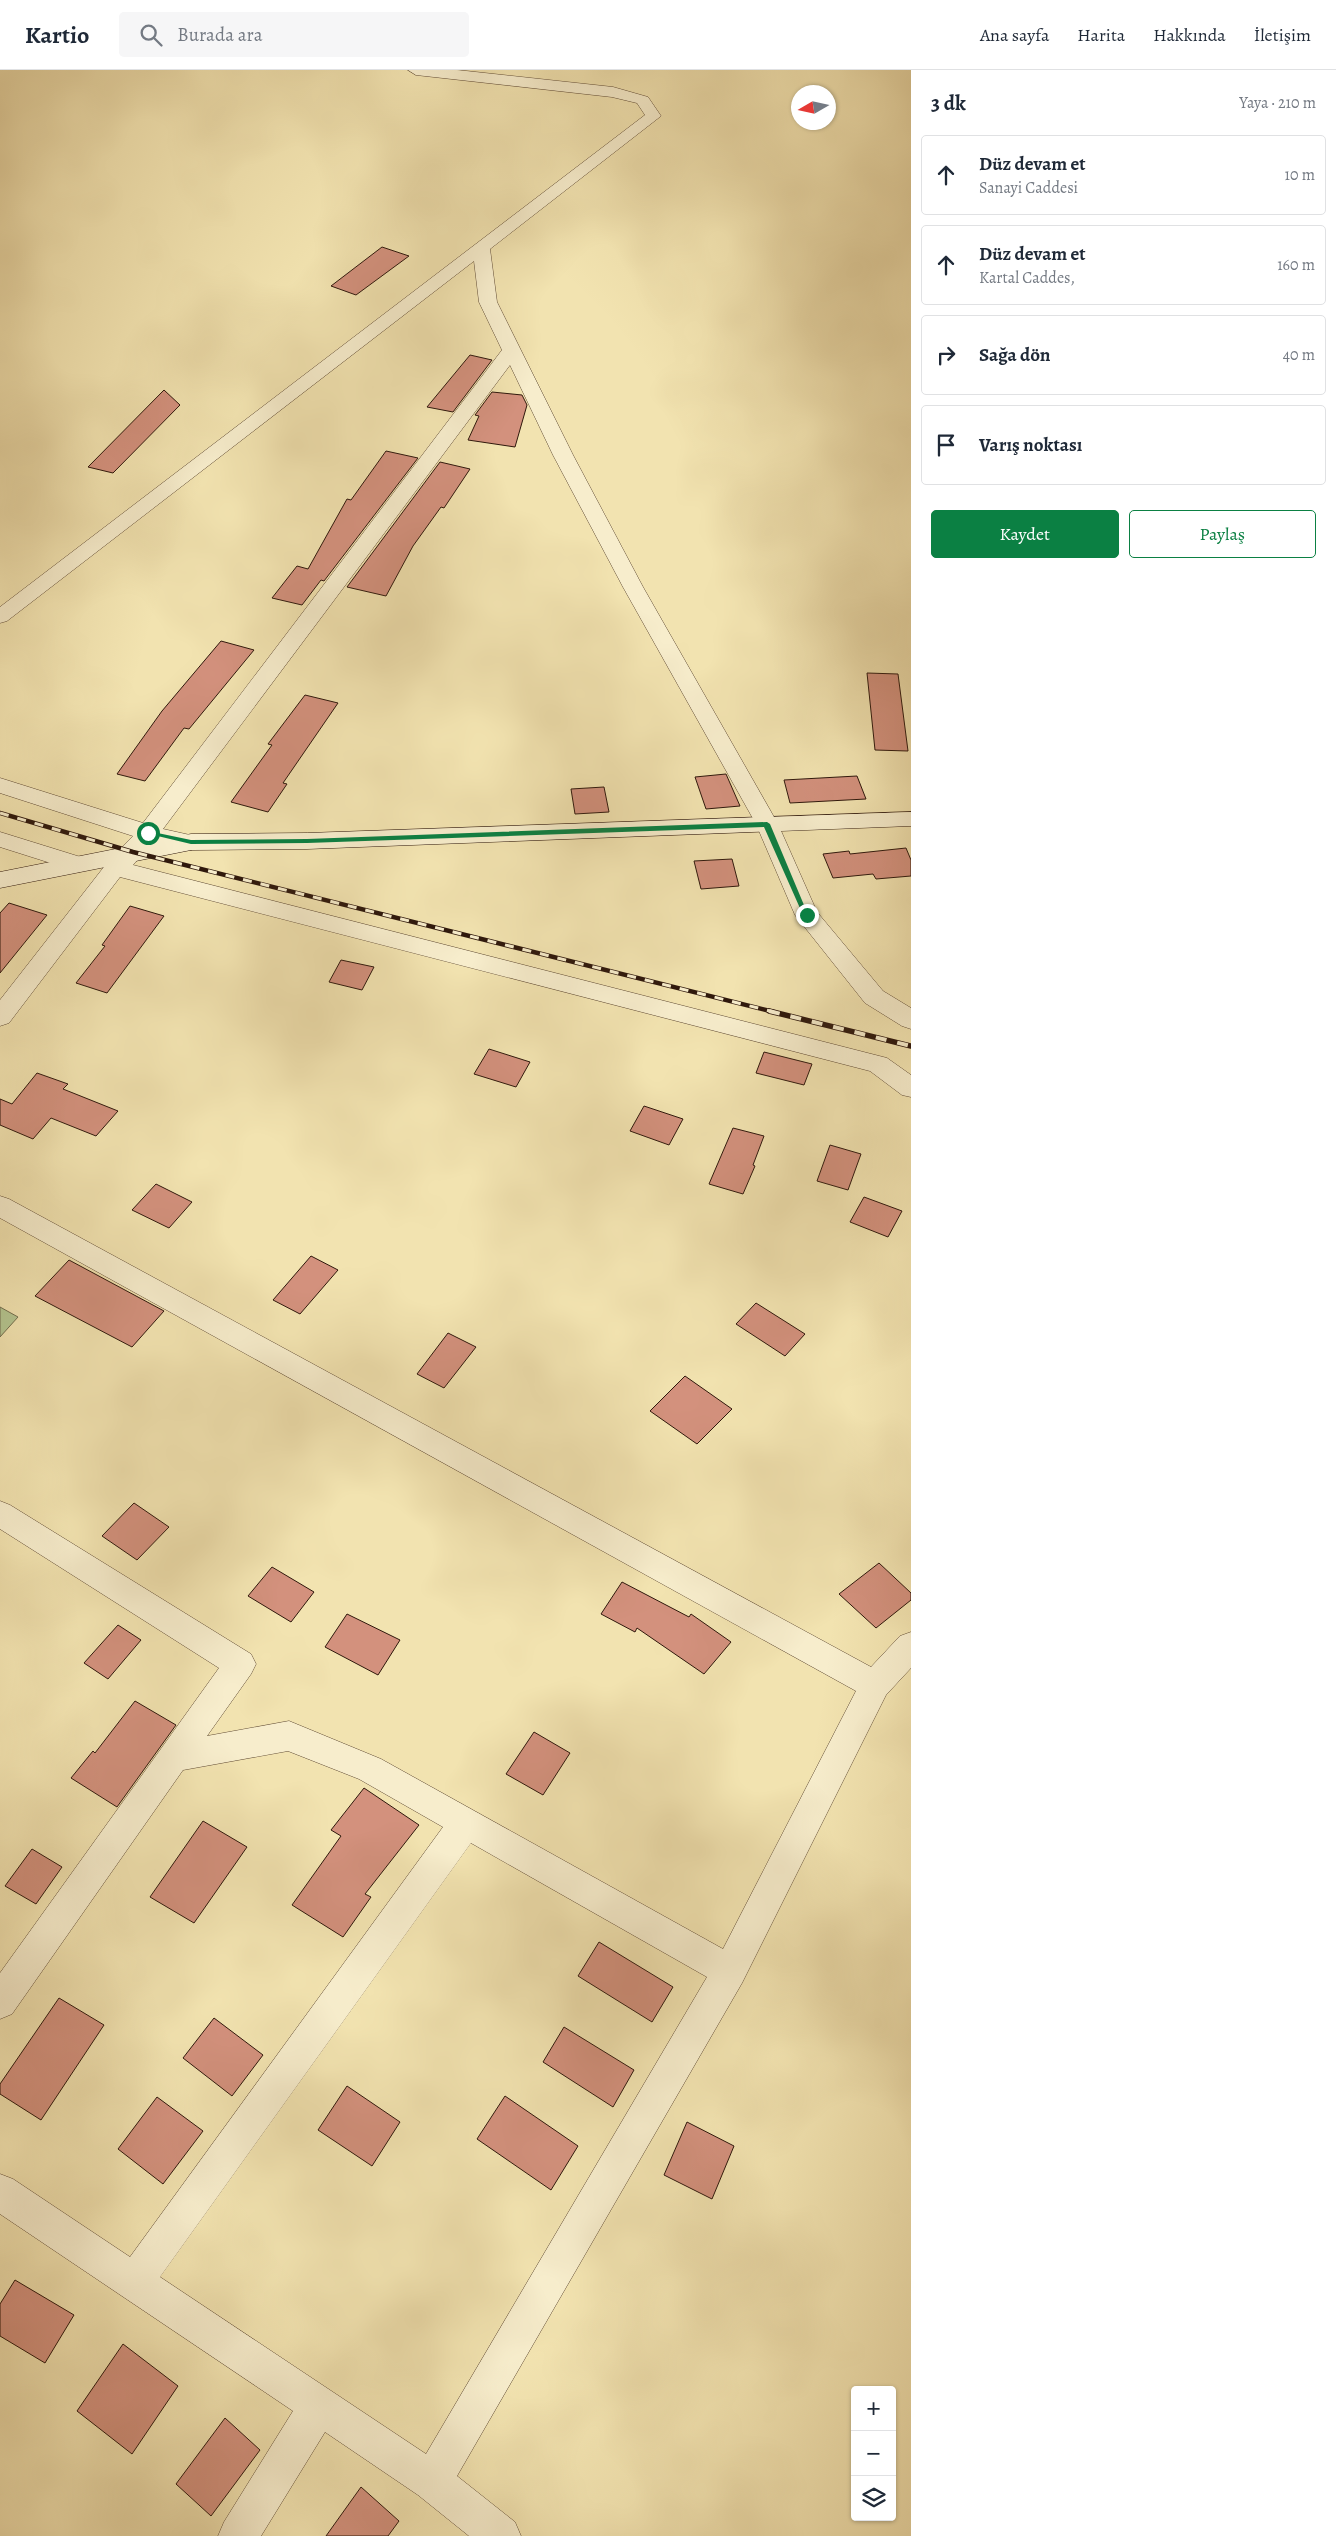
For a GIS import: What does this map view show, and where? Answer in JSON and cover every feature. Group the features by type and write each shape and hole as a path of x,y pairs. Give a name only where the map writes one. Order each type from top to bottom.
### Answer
{"street":[{"path":"0,617 652,116 644,100 613,92 416,70"},
{"path":"481,246 488,302 564,455 633,587 767,824 807,915 874,997 911,1020"},
{"path":"0,1017 115,868 133,852 148,833 512,349"},
{"path":"0,785 148,833 191,842"},
{"path":"0,880 133,852 191,842 307,841 911,819"},
{"path":"0,839 79,864"},
{"path":"115,868 878,1064 911,1088"},
{"path":"0,1206 876,1685"},
{"path":"0,2002 240,1664 4,1524"},
{"path":"432,2481 730,1971 876,1685 911,1646"},
{"path":"175,1757 289,1736 370,1769 730,1971"},
{"path":"135,2281 466,1823"},
{"path":"0,2192 320,2404 432,2481 501,2536"},
{"path":"238,2536 320,2404"}],"green space":[{"path":"0,1307 18,1317 0,1337"}],"building":[{"path":"382,247 409,256 356,295 331,286"},
{"path":"470,355 492,360 453,412 427,407"},
{"path":"164,390 180,405 113,473 88,467"},
{"path":"492,392 522,395 527,405 515,447 468,440 479,416 475,415"},
{"path":"386,451 418,458 324,581 321,580 302,605 272,598 297,566 308,569 347,499 351,500"},
{"path":"440,462 470,469 444,508 441,507 413,546 386,596 347,587"},
{"path":"221,641 254,650 189,729 184,728 145,781 117,774 162,711"},
{"path":"867,673 898,674 908,751 875,750"},
{"path":"305,695 338,703 283,783 287,784 268,812 231,802 272,745 268,744"},
{"path":"726,774 740,806 706,809 695,777"},
{"path":"857,776 866,799 790,803 784,780"},
{"path":"604,787 609,812 575,814 571,789"},
{"path":"906,848 911,860 911,876 876,879 873,874 833,878 823,854 849,851 850,854"},
{"path":"732,859 739,886 701,889 694,861"},
{"path":"9,903 47,915 0,973 0,913"},
{"path":"130,906 164,916 107,993 76,983 105,946 102,945"},
{"path":"341,960 374,967 362,990 329,982"},
{"path":"489,1049 530,1062 516,1087 474,1074"},
{"path":"764,1052 812,1064 804,1085 756,1073"},
{"path":"37,1073 68,1084 63,1089 118,1111 96,1136 51,1118 33,1139 0,1125 0,1099 12,1104"},
{"path":"644,1106 683,1119 669,1145 630,1131"},
{"path":"733,1128 764,1136 753,1165 755,1166 743,1194 709,1184"},
{"path":"830,1145 861,1154 848,1190 817,1181"},
{"path":"156,1184 192,1202 169,1228 132,1210"},
{"path":"864,1197 902,1211 888,1237 850,1222"},
{"path":"311,1256 338,1270 300,1314 273,1300"},
{"path":"69,1260 164,1311 132,1347 35,1296"},
{"path":"756,1303 805,1334 785,1356 736,1324"},
{"path":"448,1333 476,1347 444,1388 417,1374"},
{"path":"685,1376 732,1409 697,1444 650,1411"},
{"path":"134,1503 169,1527 137,1560 102,1536"},
{"path":"879,1563 911,1593 911,1600 876,1628 839,1594"},
{"path":"272,1567 314,1592 291,1622 248,1596"},
{"path":"622,1582 689,1617 691,1614 731,1642 704,1674 637,1628 635,1632 601,1614"},
{"path":"347,1614 400,1640 378,1675 325,1647"},
{"path":"118,1625 141,1640 108,1679 84,1663"},
{"path":"135,1701 176,1725 117,1807 71,1778 93,1751 95,1753"},
{"path":"534,1732 570,1753 543,1795 506,1774"},
{"path":"364,1788 419,1825 365,1894 371,1897 343,1937 292,1905 341,1836 331,1830"},
{"path":"203,1821 247,1847 194,1923 150,1897"},
{"path":"32,1849 62,1867 36,1904 5,1886"},
{"path":"599,1942 673,1987 652,2022 578,1976"},
{"path":"59,1998 104,2025 41,2120 0,2094 0,2084"},
{"path":"214,2018 263,2055 232,2096 183,2058"},
{"path":"564,2027 634,2070 613,2107 543,2062"},
{"path":"347,2086 400,2122 372,2166 318,2130"},
{"path":"505,2096 578,2146 551,2190 477,2139"},
{"path":"157,2097 203,2131 163,2184 118,2149"},
{"path":"687,2122 734,2146 712,2199 664,2175"},
{"path":"15,2280 74,2315 45,2363 0,2336 0,2304"},
{"path":"123,2344 178,2386 132,2454 77,2411"},
{"path":"225,2418 260,2450 211,2516 176,2484"},
{"path":"361,2487 399,2521 388,2536 326,2536"}],"railway":[{"path":"0,813 133,852 774,1012"},
{"path":"769,1011 911,1046"}],"route":[{"path":"148,833 191,842 307,841 767,824 807,915"}]}
